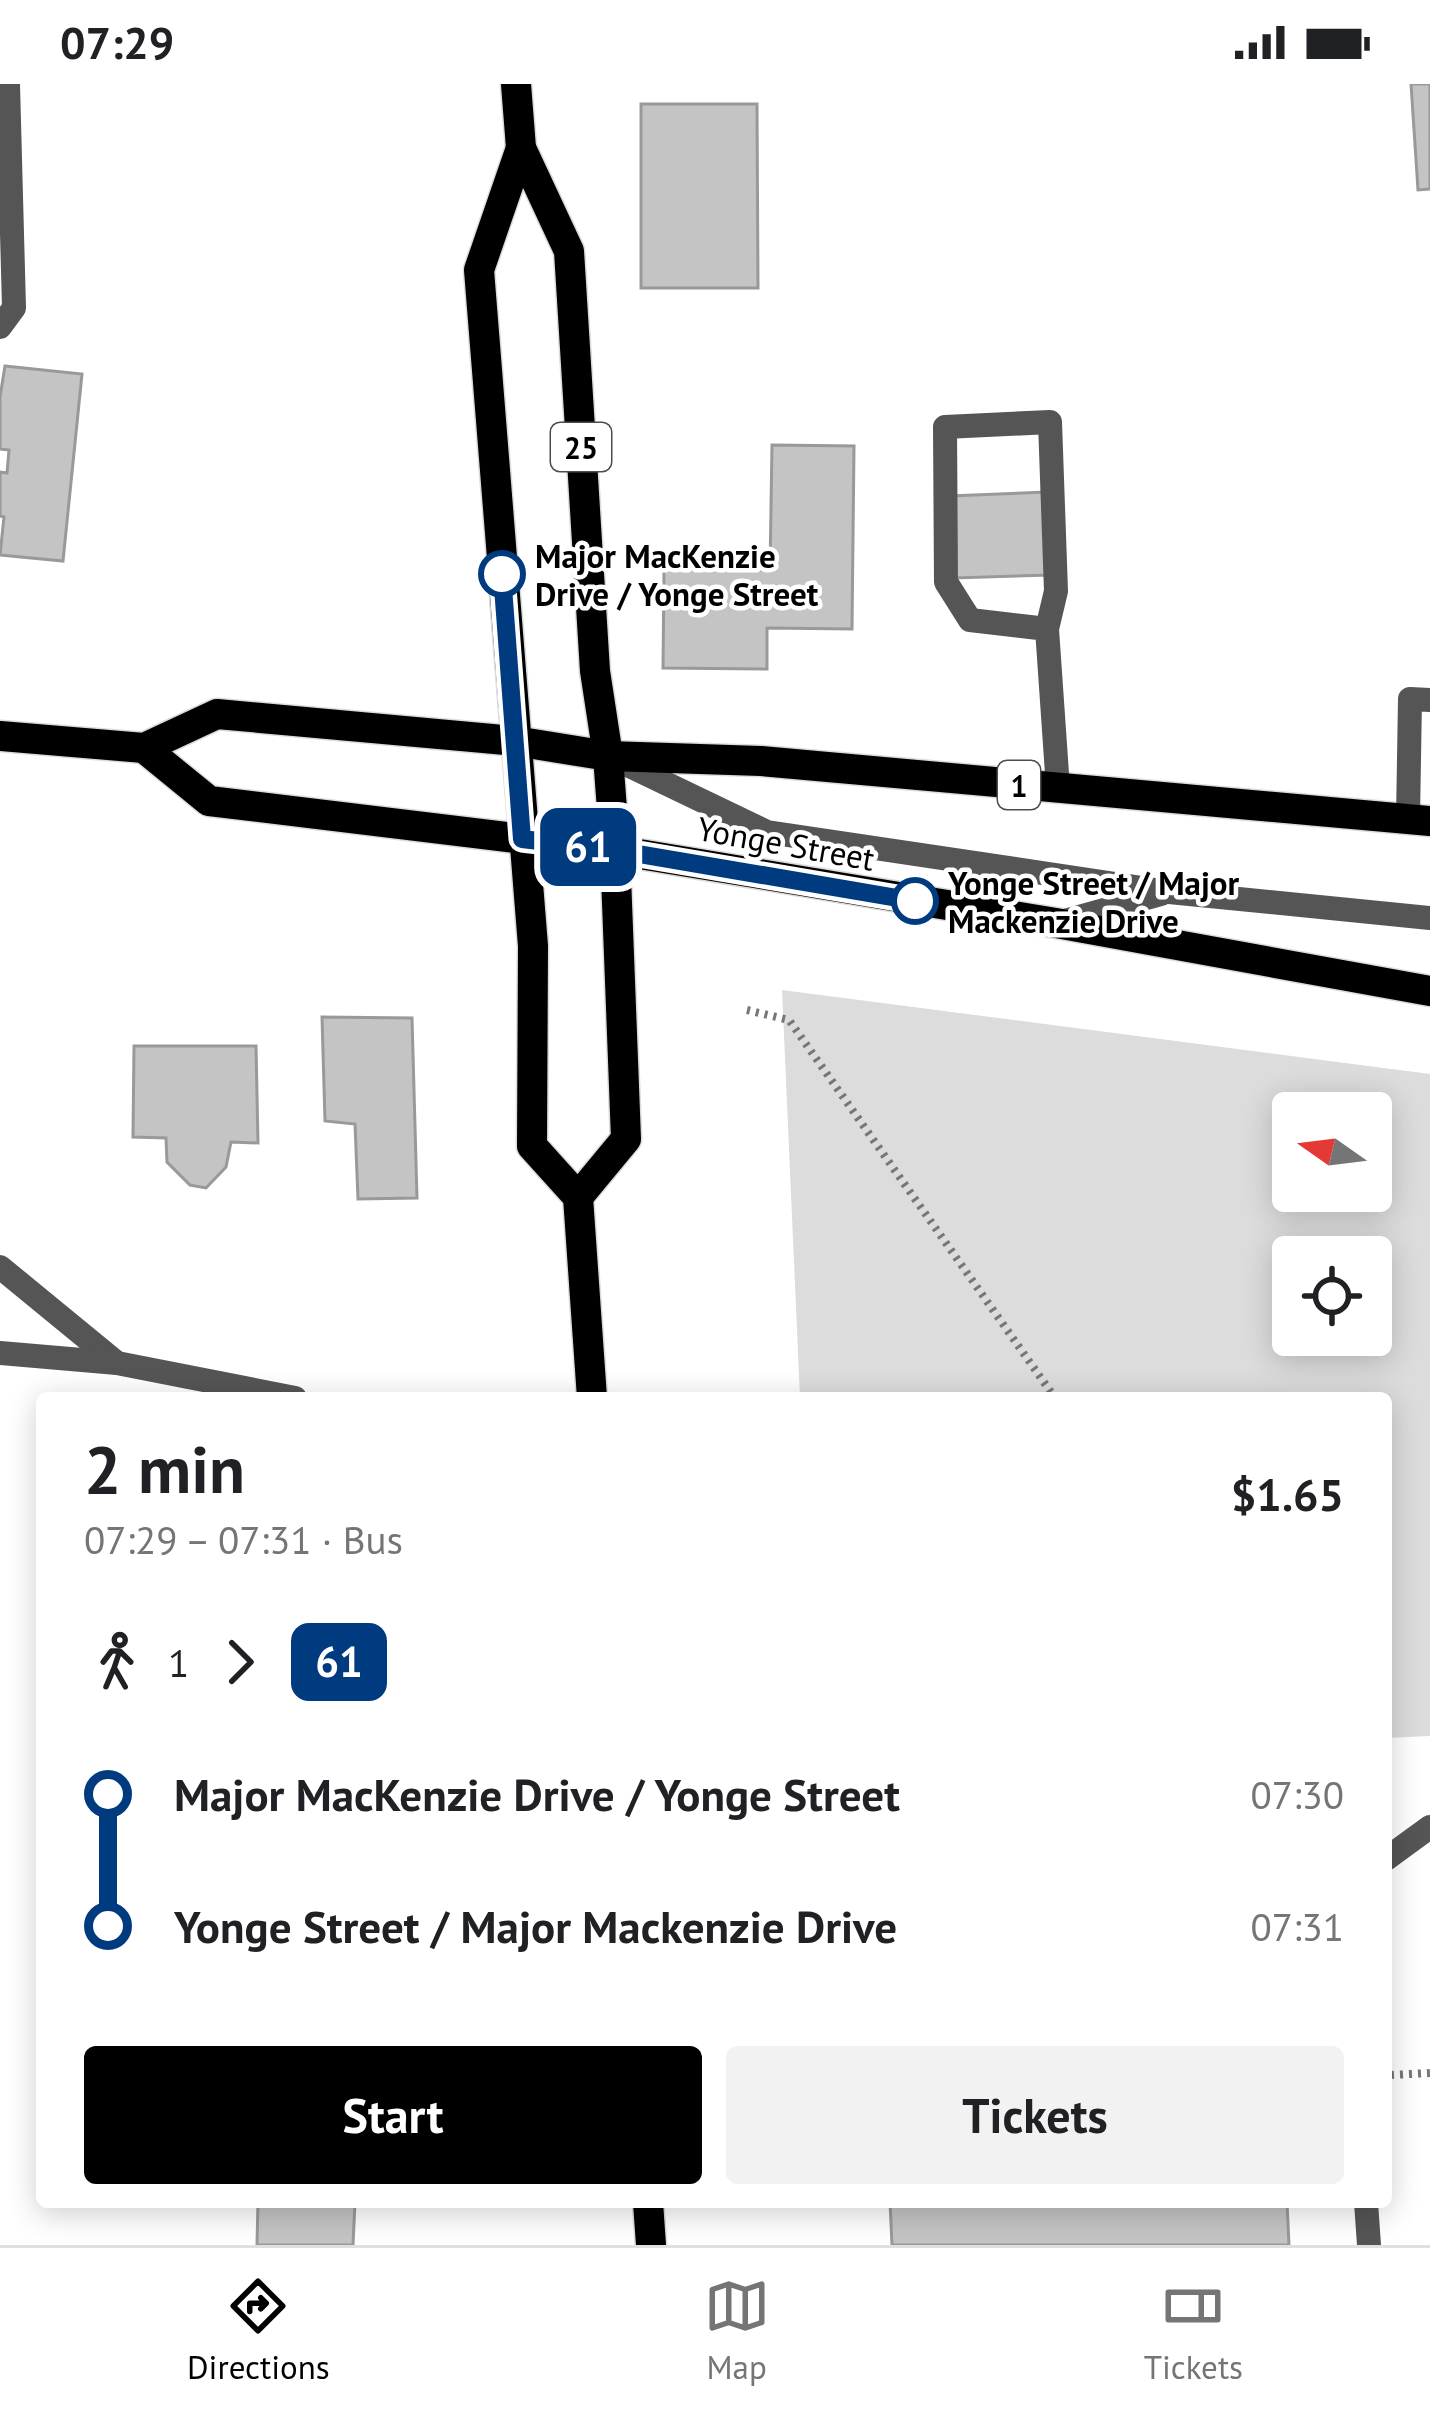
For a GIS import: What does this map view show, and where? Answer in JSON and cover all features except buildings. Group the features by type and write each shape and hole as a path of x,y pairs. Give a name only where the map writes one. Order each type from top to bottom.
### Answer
{"main road":[{"name":"25","path":"516,84 521,148 569,251 595,671 615,850 626,1139 578,1197 532,1146 533,946 479,270 521,148"},
{"name":"Yonge Street","path":"0,736 144,748 217,715 515,741 608,756 760,761 1419,820"},
{"name":"Yonge Street","path":"144,748 208,801 615,850 1430,991"},
{"path":"578,1197 592,1392"},
{"path":"648,2208 651,2245"}],"lane":[{"path":"0,327 14,308 8,84"},
{"path":"1047,629 970,620 946,582 945,427 1050,422 1056,592 1047,629 1058,788"},
{"path":"1419,820 1410,699 1430,700"},
{"path":"608,756 767,832 1169,892 1430,918"},
{"path":"1056,923 1169,892"},
{"path":"0,1267 117,1364"},
{"path":"0,1353 117,1364 264,1392"},
{"path":"1392,1855 1430,1827"},
{"path":"1366,2208 1369,2245"}],"path":[{"path":"747,1010 789,1020 1051,1392"},
{"path":"1392,2075 1430,2073"}],"shaded area":[{"path":"782,990 1430,1074 1430,1736 1392,1738 1392,1392 800,1392"}],"bus line":[{"name":"61","path":"502,574 522,839 615,850 915,901"}],"place":[{"name":"Major MacKenzie Drive / Yonge Street","path":"502,574"},
{"name":"Yonge Street / Major Mackenzie Drive","path":"915,901"}]}
